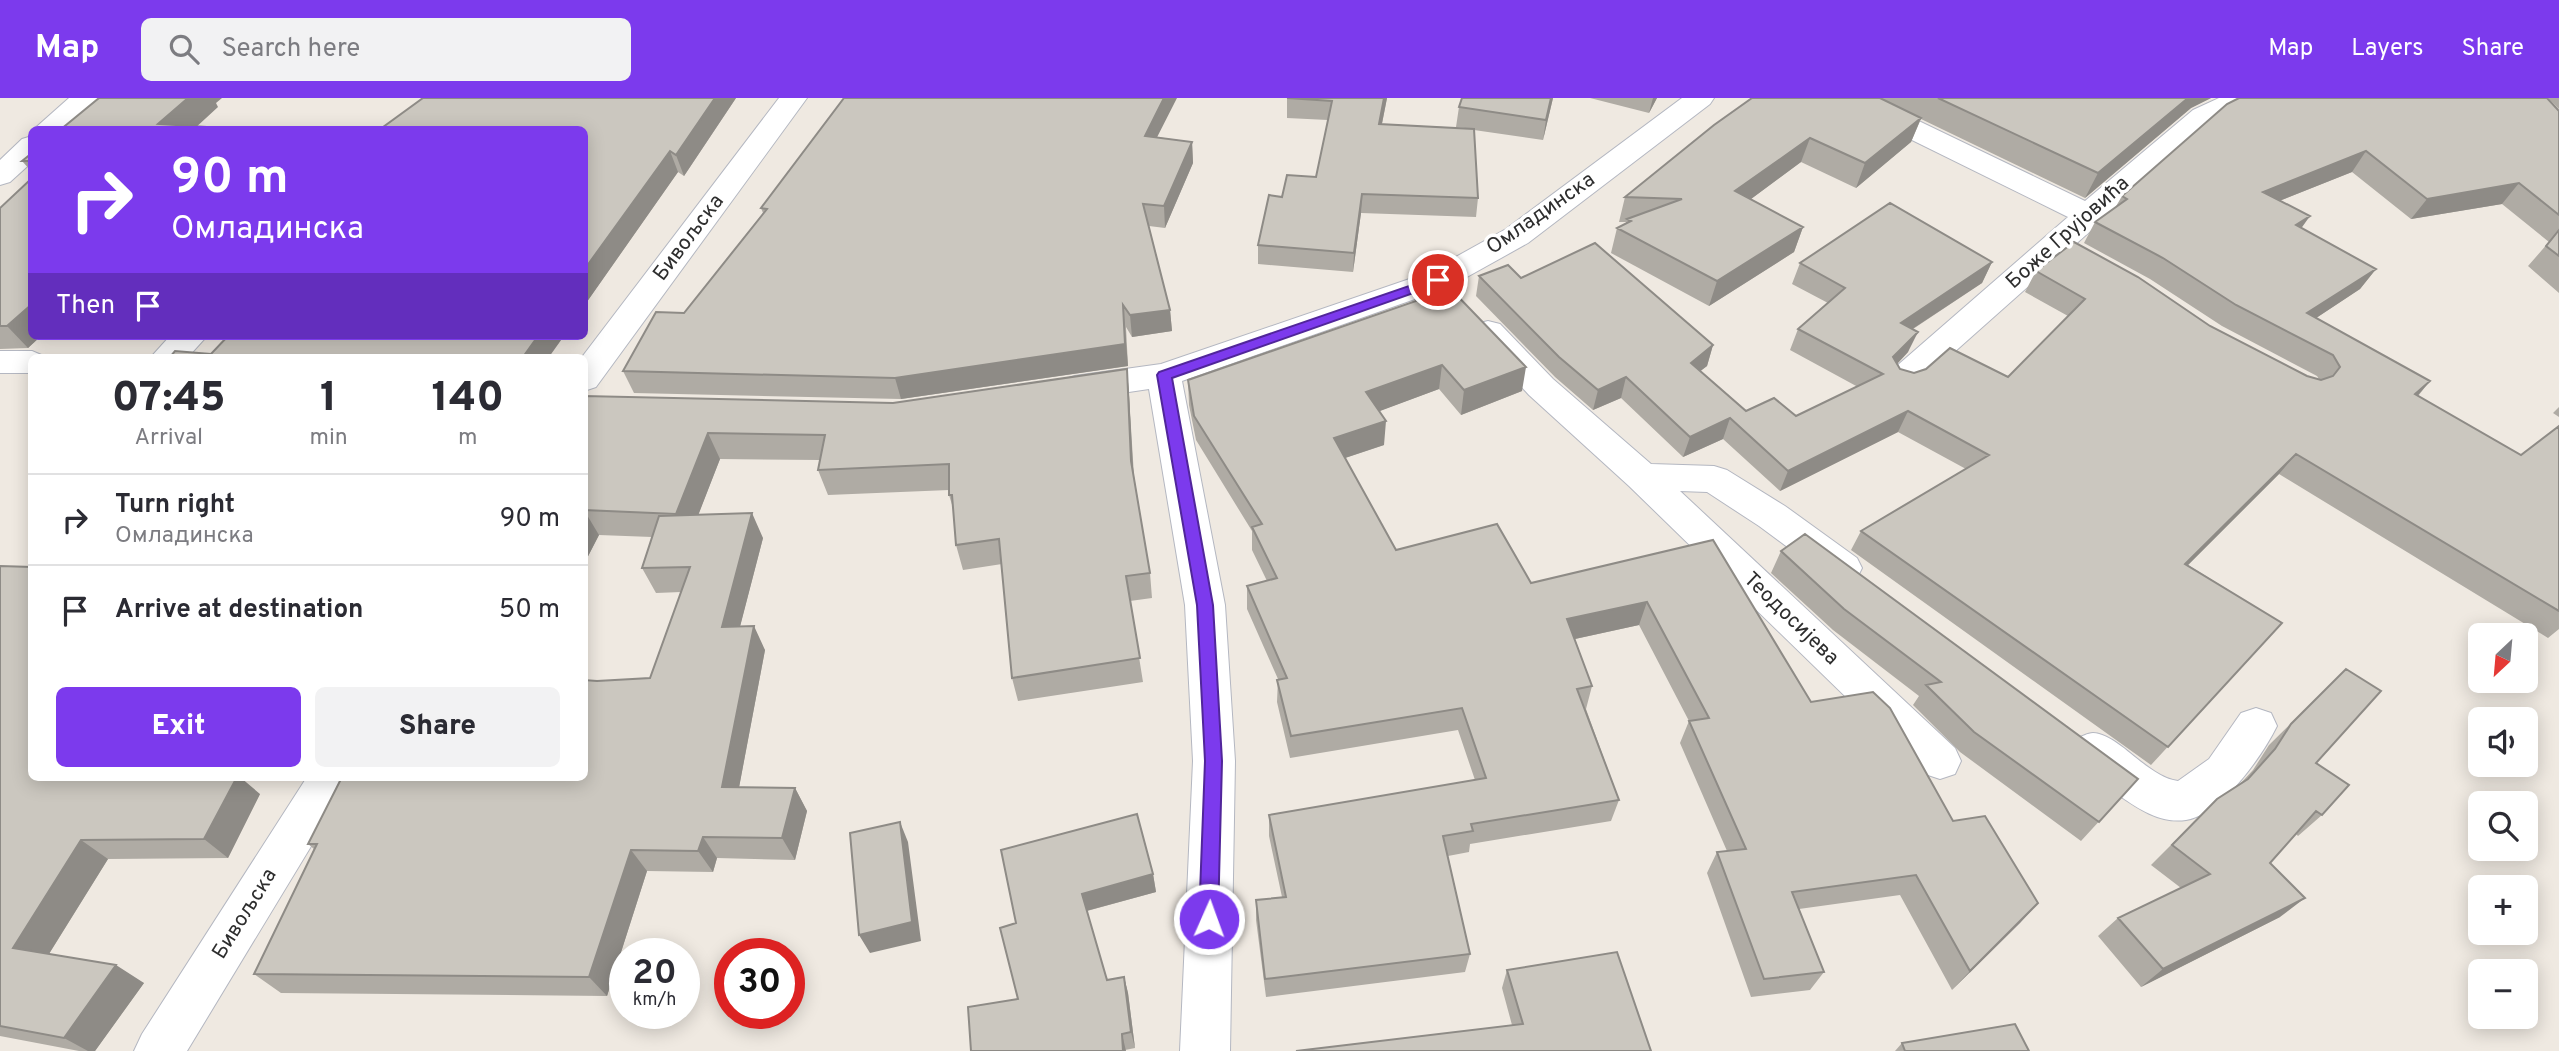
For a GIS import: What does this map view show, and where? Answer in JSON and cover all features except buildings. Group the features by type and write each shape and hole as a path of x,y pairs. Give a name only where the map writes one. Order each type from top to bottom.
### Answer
{"street":[{"path":"52,126 86,98"},
{"name":"Бивољска","path":"589,397 793,98"},
{"name":"Омладинска","path":"1046,392 1164,375 1438,280 1517,236 1700,98"},
{"path":"1849,98 2089,215"},
{"name":"Боже Грујовића","path":"1903,379 2068,251 2089,215 2203,116 2241,98"},
{"path":"0,176 28,149"},
{"name":"Теодосијева","path":"1438,280 1541,387 1642,477 1940,761"},
{"path":"172,354 186,340"},
{"path":"0,362 28,362"},
{"path":"1164,375 1205,605 1214,761 1205,1051"},
{"path":"1642,477 1714,479 1772,516 1870,588"},
{"path":"2068,733 2156,797 2185,801 2224,772 2256,726"},
{"name":"Бивољска","path":"159,1051 328,781"}],"route":[{"path":"1209,919 1214,761 1205,605 1164,375 1438,280"}]}
